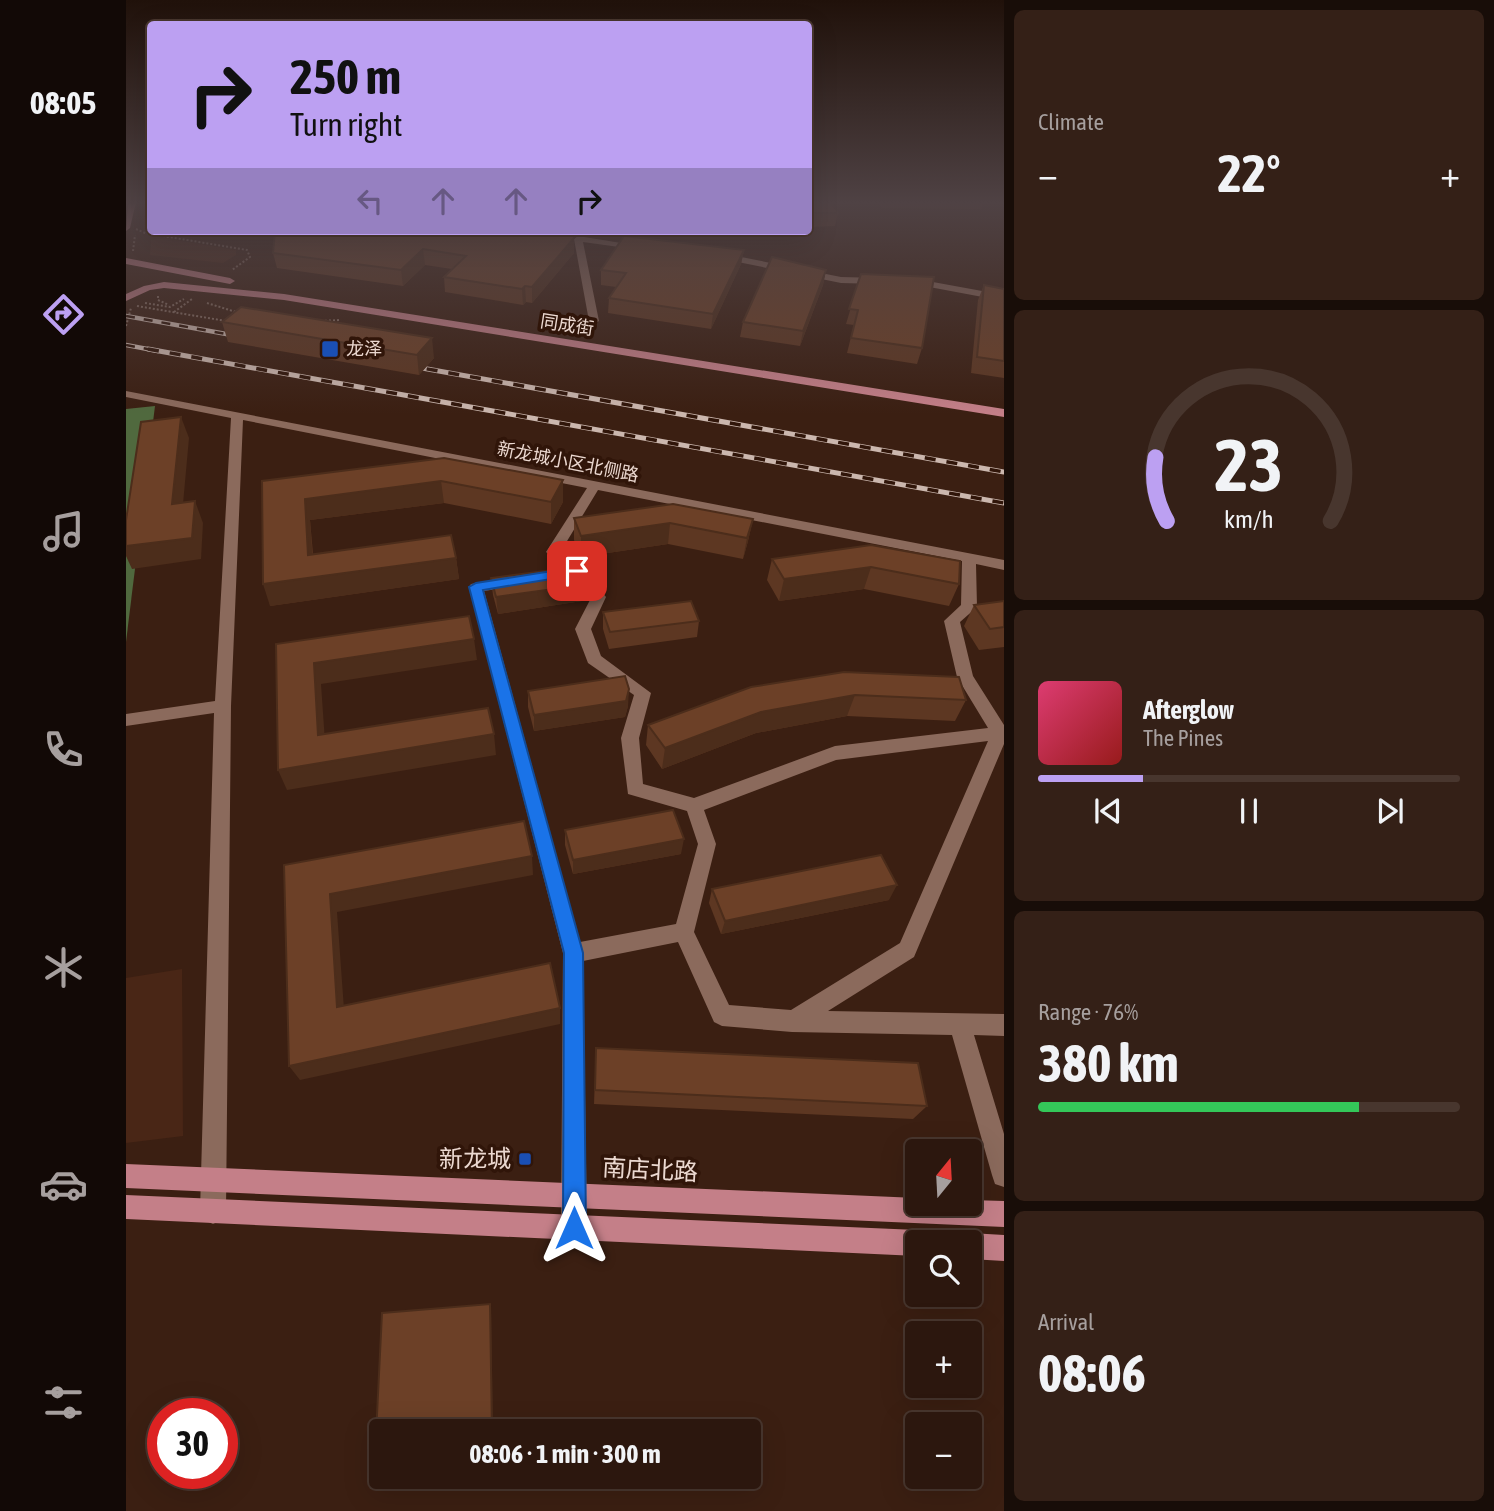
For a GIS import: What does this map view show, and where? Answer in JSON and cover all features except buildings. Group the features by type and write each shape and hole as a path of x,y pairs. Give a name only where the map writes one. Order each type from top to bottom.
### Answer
{"main road":[{"path":"168,285 159,284 156,279 166,273 187,273"},
{"name":"同成街","path":"187,273 280,291 1004,406"},
{"name":"同成街","path":"126,298 147,288 168,285 295,299 1004,413"},
{"name":"南店北路","path":"126,1176 1004,1214"},
{"path":"126,1206 905,1243"},
{"path":"982,1247 1004,1248"}],"street":[{"path":"585,273 594,321"},
{"path":"802,273 841,280 922,282 1004,298"},
{"name":"新龙城小区北侧路","path":"126,394 1004,565"},
{"path":"213,1211 223,706 237,415"},
{"path":"595,485 553,552 577,571 599,597 583,629 594,659 643,692 630,738 634,789 694,806 835,753 1002,733"},
{"path":"969,558 969,607 952,621 965,677 1002,733"},
{"path":"574,1228 573,953 476,587 577,571"},
{"path":"126,720 223,706"},
{"path":"792,1021 908,950 1002,733"},
{"path":"694,806 707,844 684,932 722,1016 792,1021 1004,1025"},
{"path":"573,953 684,932"},
{"path":"960,1024 1004,1175"}],"path":[{"path":"174,307 180,307 196,295"}],"shaded area":[{"path":"182,969 183,1136 126,1143 126,978"}],"green space":[{"path":"155,406 126,642 126,409"}],"railway":[{"path":"126,316 243,337"},
{"path":"126,345 158,351"},
{"path":"148,349 1004,503"},
{"path":"405,365 1004,472"}],"place":[{"name":"龙泽","path":"330,349"},
{"name":"新龙城","path":"525,1159"}],"route":[{"path":"574,1228 573,953 476,587 577,571"}]}
